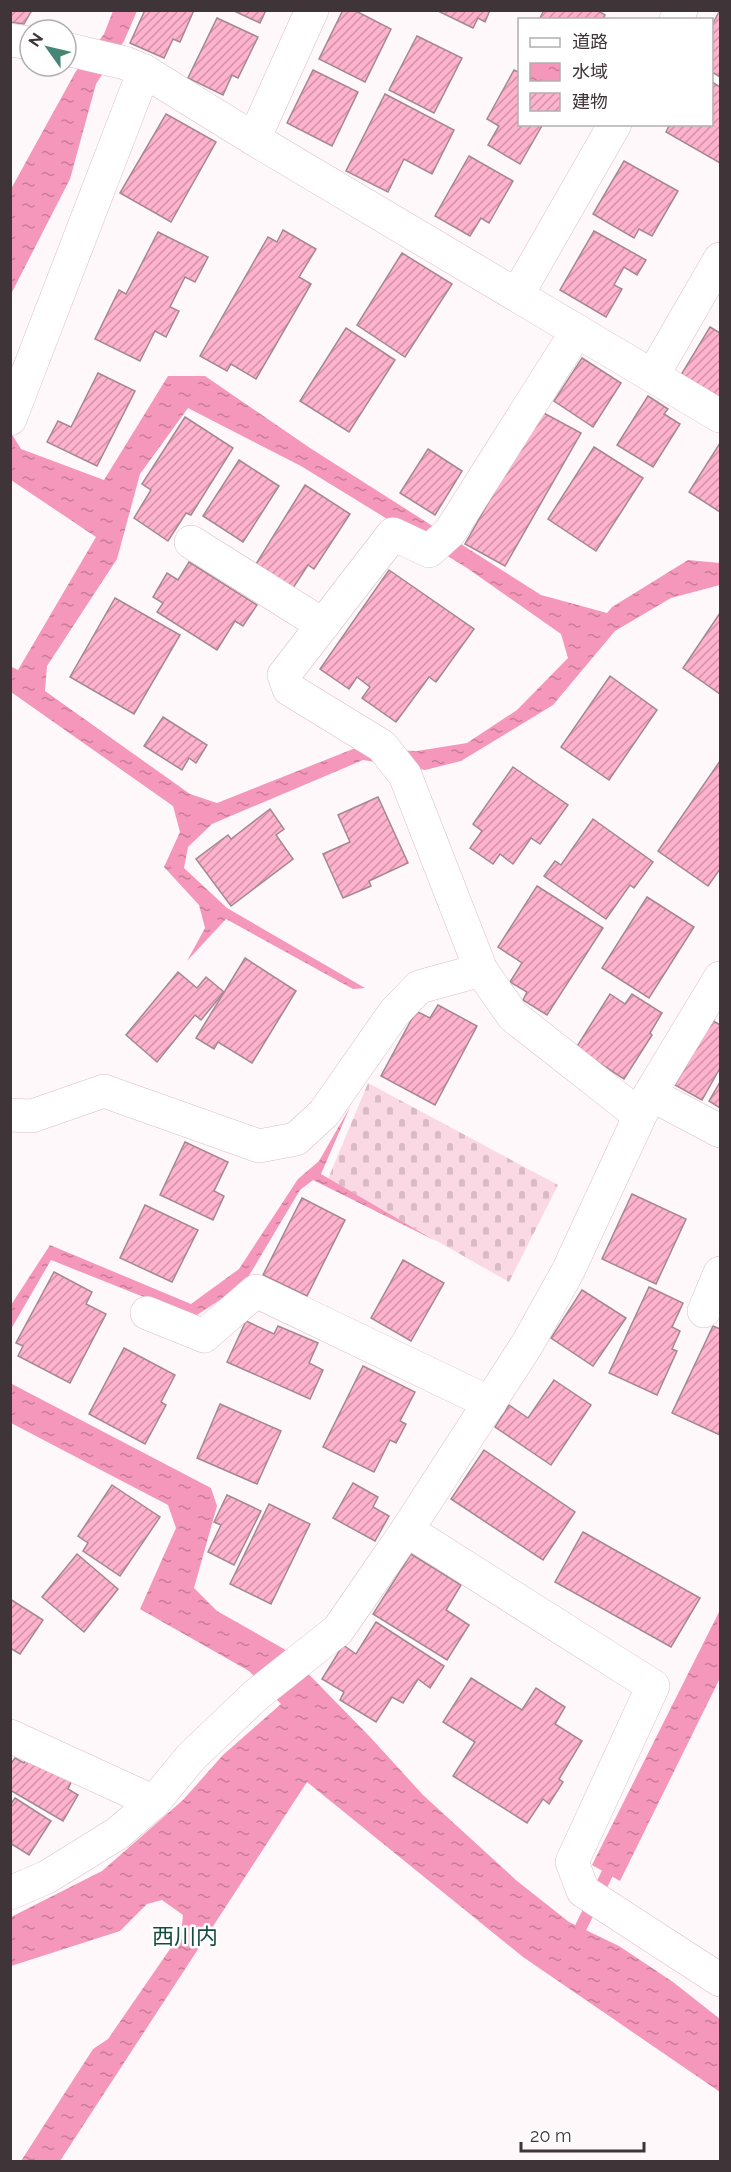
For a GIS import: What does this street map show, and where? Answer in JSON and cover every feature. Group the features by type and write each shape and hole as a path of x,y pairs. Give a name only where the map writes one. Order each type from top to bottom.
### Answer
{"street":[{"path":"254,139 312,10"},
{"path":"78,52 135,67 720,417"},
{"path":"12,417 135,67"},
{"path":"517,295 614,126"},
{"path":"653,375 720,259"},
{"path":"577,331 439,541 393,534 284,675 289,689 382,746 405,776 481,970 513,1016 644,1104 720,1131"},
{"path":"191,542 323,625"},
{"path":"10,1115 32,1116 104,1091 259,1146 296,1138 324,1113 394,1013 419,987 481,970"},
{"path":"10,1893 47,1877 118,1833 154,1802 191,1758 256,1695 338,1630 407,1530 528,1343 568,1271 644,1104 718,989"},
{"path":"704,1311 720,1273"},
{"path":"147,1313 204,1336 256,1291 490,1403"},
{"path":"407,1530 653,1686 572,1862 594,1898 720,1980"},
{"path":"10,1736 154,1802"}],"green space":[{"path":"368,1083 558,1185 509,1282 328,1179"}],"water":[{"path":"113,11 137,11 124,41 96,84 70,179 11,294 11,189 72,78 78,78 78,68 104,34"},
{"path":"168,376 205,376 310,448 541,595 607,613 612,607 688,560 720,563 720,585 671,598 615,631 553,705 461,761 425,770 363,760 212,824 188,847 184,868 227,908 365,988 353,989 226,919 187,961 205,928 199,905 164,867 180,832 173,806 11,692 10,666 18,670 96,537 11,480 11,433 21,449 104,480","holes":["188,408 301,466 467,568 561,634 568,658 517,710 467,743 417,751 353,749 217,803 190,794 45,691 47,666 117,559 140,474"]},
{"path":"350,1107 321,1174 436,1241 313,1180 300,1190 244,1284 194,1317 51,1260 11,1329 11,1305 50,1245 191,1304 239,1269 298,1179 319,1161"},
{"path":"10,1383 211,1488 217,1506 194,1588 217,1611 284,1649 423,1795 517,1881 569,1922 619,1946 673,1982 720,2019 720,2092 523,1957 307,1782 60,2161 21,2161 93,2049 108,2039 181,1933 183,1915 162,1900 147,1904 120,1931 11,1966 11,1917 102,1871 183,1800 223,1755 281,1704 249,1671 140,1609 176,1528 168,1505 11,1423"},
{"path":"720,1610 720,1678 620,1881 592,1865"}],"building":[{"path":"10,10 32,10 27,18 18,18 18,23 10,22"},
{"path":"145,10 194,10 180,42 173,39 164,58 130,43"},
{"path":"232,10 266,10 260,23"},
{"path":"343,10 354,10 391,29 365,82 319,59"},
{"path":"436,10 490,10 485,22 478,18 473,28"},
{"path":"544,10 597,10 605,15 604,18 540,18"},
{"path":"720,10 720,77 713,73 713,23"},
{"path":"217,18 258,37 238,78 232,75 223,95 188,78"},
{"path":"417,36 462,58 434,113 389,90"},
{"path":"313,70 358,92 332,146 287,123"},
{"path":"514,70 518,72 518,126 542,126 520,164 488,145 499,126 487,119"},
{"path":"713,83 720,87 720,163 666,132 669,126 713,126"},
{"path":"385,94 454,130 432,174 404,159 388,192 346,171"},
{"path":"166,114 216,142 171,222 120,193"},
{"path":"469,156 513,181 489,223 481,218 470,236 435,216"},
{"path":"624,161 678,191 652,236 639,229 634,238 593,214"},
{"path":"283,230 316,249 299,277 311,284 256,379 231,364 227,371 200,356 268,237 277,242"},
{"path":"594,231 646,260 637,275 624,267 614,285 622,289 606,317 560,290"},
{"path":"158,232 208,257 195,282 185,277 170,307 179,311 166,337 155,331 140,361 95,339 119,290 126,294"},
{"path":"402,253 452,284 405,357 357,325"},
{"path":"710,327 720,333 720,397 681,375"},
{"path":"346,328 395,360 349,432 300,401"},
{"path":"582,358 621,383 593,427 554,401"},
{"path":"98,373 135,391 97,466 47,442 58,421 71,427"},
{"path":"648,396 668,409 664,414 680,424 653,467 617,445"},
{"path":"540,411 581,433 505,566 465,544"},
{"path":"185,417 233,448 191,515 186,513 168,541 134,518 151,490 142,484"},
{"path":"720,443 720,512 689,492"},
{"path":"594,447 643,478 596,551 548,519"},
{"path":"428,449 462,471 435,515 400,493"},
{"path":"239,460 279,486 243,542 203,516"},
{"path":"305,485 350,514 314,569 308,565 293,588 256,564"},
{"path":"189,562 257,605 243,626 235,621 217,650 157,612 163,603 153,597 167,573 178,580"},
{"path":"389,570 474,629 436,682 429,677 396,722 362,698 370,687 357,677 349,689 320,669"},
{"path":"115,598 180,635 134,714 70,677"},
{"path":"720,613 720,694 683,668"},
{"path":"610,676 657,710 609,780 561,747"},
{"path":"163,717 207,745 196,763 189,758 182,770 144,746"},
{"path":"720,761 720,869 708,886 658,851"},
{"path":"513,767 568,805 540,844 531,838 513,864 500,854 493,864 470,848 482,831 473,824"},
{"path":"378,797 408,863 369,881 371,886 343,898 323,854 350,842 338,815"},
{"path":"270,809 284,829 276,835 293,859 231,906 196,859 228,835 231,839"},
{"path":"593,819 653,862 634,888 630,885 606,919 544,876 555,861 561,865"},
{"path":"537,886 603,928 547,1015 523,1000 527,992 510,982 522,963 498,947"},
{"path":"647,897 694,927 649,998 602,968"},
{"path":"245,958 296,991 252,1063 218,1042 214,1049 196,1038"},
{"path":"178,972 197,988 206,977 224,992 201,1020 195,1015 157,1062 126,1035"},
{"path":"610,994 625,1004 632,994 662,1013 650,1033 652,1035 624,1079 576,1048"},
{"path":"438,1005 477,1026 435,1105 381,1076 416,1011 430,1018"},
{"path":"712,1020 720,1025 720,1068 702,1100 675,1085"},
{"path":"720,1082 720,1108 709,1101"},
{"path":"185,1142 228,1162 214,1191 224,1196 213,1220 160,1195"},
{"path":"632,1194 686,1219 656,1284 602,1259"},
{"path":"302,1198 345,1220 307,1296 263,1275"},
{"path":"145,1205 198,1230 172,1282 120,1258"},
{"path":"403,1260 444,1283 411,1341 371,1318"},
{"path":"54,1272 92,1292 86,1304 106,1314 70,1383 18,1356 23,1346 16,1343"},
{"path":"649,1287 683,1303 672,1327 680,1331 672,1349 677,1351 657,1395 609,1373"},
{"path":"582,1290 626,1318 593,1366 551,1338"},
{"path":"246,1321 274,1334 278,1326 318,1343 309,1363 323,1370 310,1399 227,1362"},
{"path":"713,1326 720,1329 720,1435 672,1413"},
{"path":"124,1348 175,1375 161,1402 166,1405 145,1444 89,1414"},
{"path":"363,1366 415,1392 400,1421 406,1424 396,1443 390,1440 374,1472 323,1447"},
{"path":"554,1380 591,1405 551,1465 495,1427 509,1405 528,1418"},
{"path":"220,1404 281,1431 257,1484 197,1458"},
{"path":"484,1450 575,1512 543,1560 451,1499"},
{"path":"353,1483 378,1497 373,1507 389,1516 375,1541 333,1518"},
{"path":"112,1485 160,1517 120,1576 83,1551 88,1543 78,1536"},
{"path":"227,1495 261,1511 234,1565 208,1552 221,1525 214,1522"},
{"path":"269,1504 310,1524 271,1604 230,1584"},
{"path":"583,1532 700,1598 671,1647 555,1582"},
{"path":"77,1554 118,1589 84,1632 42,1597"},
{"path":"411,1554 461,1585 446,1610 469,1625 447,1660 373,1614"},
{"path":"10,1599 43,1620 20,1654 10,1648"},
{"path":"376,1622 444,1666 430,1688 418,1679 403,1703 392,1697 376,1722 340,1700 344,1692 322,1679 343,1645 356,1654"},
{"path":"471,1678 522,1710 536,1688 565,1707 555,1724 582,1741 559,1779 563,1782 549,1804 543,1799 527,1823 453,1776 475,1742 443,1722"},
{"path":"29,1755 72,1780 68,1789 78,1795 63,1821 10,1790 10,1765 15,1758 24,1763"},
{"path":"15,1798 51,1821 29,1855 10,1843 10,1805"}],"waterway":[{"path":"581,1927 607,1874"}],"district":[{"name":"西川内","path":"185,1936"}]}
